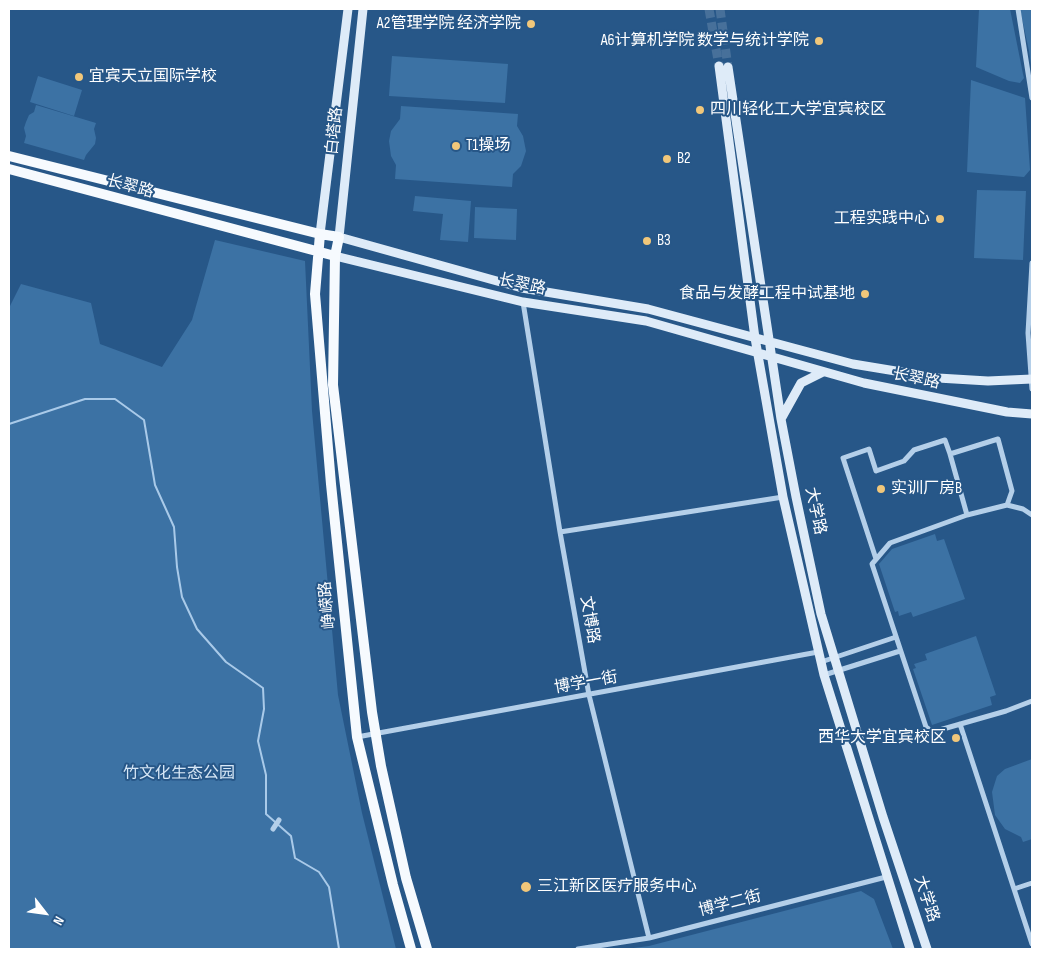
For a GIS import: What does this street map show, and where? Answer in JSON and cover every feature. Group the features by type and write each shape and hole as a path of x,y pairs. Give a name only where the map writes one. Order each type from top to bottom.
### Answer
{"main road":[{"name":"白塔路","path":"317,252 348,9"},
{"name":"白塔路","path":"335,256 339,237 363,9"},
{"name":"大学路","path":"910,949 824,675 783,497 757,353 724,67 781,419 821,614 883,818 927,949"},
{"name":"长翠路","path":"9,156 320,234 339,237 522,288 648,309 853,364 938,378 1032,383"},
{"name":"长翠路","path":"9,169 317,252 523,302 646,321 823,372 940,399 1007,412 1032,414"},
{"name":"峥嵘路","path":"317,252 315,294 331,484 357,737 393,885 411,949"},
{"name":"峥嵘路","path":"335,256 333,385 372,712 381,766 406,878 427,949"},
{"path":"781,419 801,383 823,372"}],"street":[{"path":"1018,9 1032,98"},
{"path":"1032,264 1028,333 1032,383"},
{"name":"文博路","path":"523,302 560,532 589,695 649,938"},
{"path":"876,559 843,458 869,449 876,471 904,461 914,450 945,440 967,515"},
{"path":"950,454 998,440 1012,491 1007,505"},
{"path":"560,532 783,497"},
{"path":"1032,519 1032,515 1023,509 1007,505 967,515 890,543 872,564 926,727 936,731 1032,701"},
{"path":"821,662 896,637"},
{"path":"824,675 900,651"},
{"name":"博学一街","path":"357,737 818,652"},
{"path":"960,724 1032,944"},
{"path":"273,829 279,820"},
{"name":"博学二街","path":"578,949 649,938 886,877"},
{"path":"1014,889 1032,883"}],"green space":[{"path":"979,9 1010,9 1024,78 1020,83 1009,81 976,67"},
{"path":"1020,9 1032,9 1032,72 1029,51"},
{"path":"392,56 508,64 505,103 389,96"},
{"path":"38,76 82,90 74,116 30,102"},
{"path":"971,80 1025,98 1030,170 1024,177 967,172"},
{"path":"36,105 96,123 94,129 95,144 84,160 24,143 26,136 24,128 29,115 34,112"},
{"path":"401,106 518,114 517,126 523,136 526,151 521,166 513,174 512,187 395,179 396,165 391,156 389,141 391,131 400,119"},
{"path":"977,190 1026,191 1023,260 974,258"},
{"path":"415,196 471,201 468,242 440,240 443,214 413,211"},
{"path":"475,207 517,209 516,240 474,238"},
{"name":"竹文化生态公园","path":"215,240 305,261 312,411 338,695 362,813 396,949 9,949 9,308 21,284 91,303 100,344 162,367 192,320"},
{"path":"935,534 937,541 944,539 965,599 913,617 911,612 899,616 898,611 895,612 879,564 892,549"},
{"path":"976,636 996,695 990,697 992,705 932,725 913,669 916,668 914,664 927,660 925,654"},
{"path":"1032,759 1032,839 1023,842 1021,837 1005,829 995,815 992,792 997,776 1005,769"},
{"path":"861,891 874,899 893,949 626,949 649,946"}],"waterway":[{"path":"9,424 85,399 115,399 144,420 155,485 174,527 177,567 182,597 197,629 226,662 263,688 264,709 258,741 266,775 266,814 291,836 295,858 319,872 329,887 339,949"}],"tunnel":[{"path":"709,9 719,66"},
{"path":"720,9 728,67"}],"place":[{"name":"A2管理学院 经济学院","path":"531,24"},
{"name":"A6计算机学院 数学与统计学院","path":"819,41"},
{"name":"宜宾天立国际学校","path":"79,77"},
{"name":"四川轻化工大学宜宾校区","path":"700,110"},
{"name":"T1操场","path":"456,146"},
{"name":"B2","path":"667,159"},
{"name":"工程实践中心","path":"940,219"},
{"name":"B3","path":"647,241"},
{"name":"食品与发酵工程中试基地","path":"865,294"},
{"name":"实训厂房B","path":"881,489"},
{"name":"西华大学宜宾校区","path":"956,738"},
{"name":"三江新区医疗服务中心","path":"526,887"}]}
